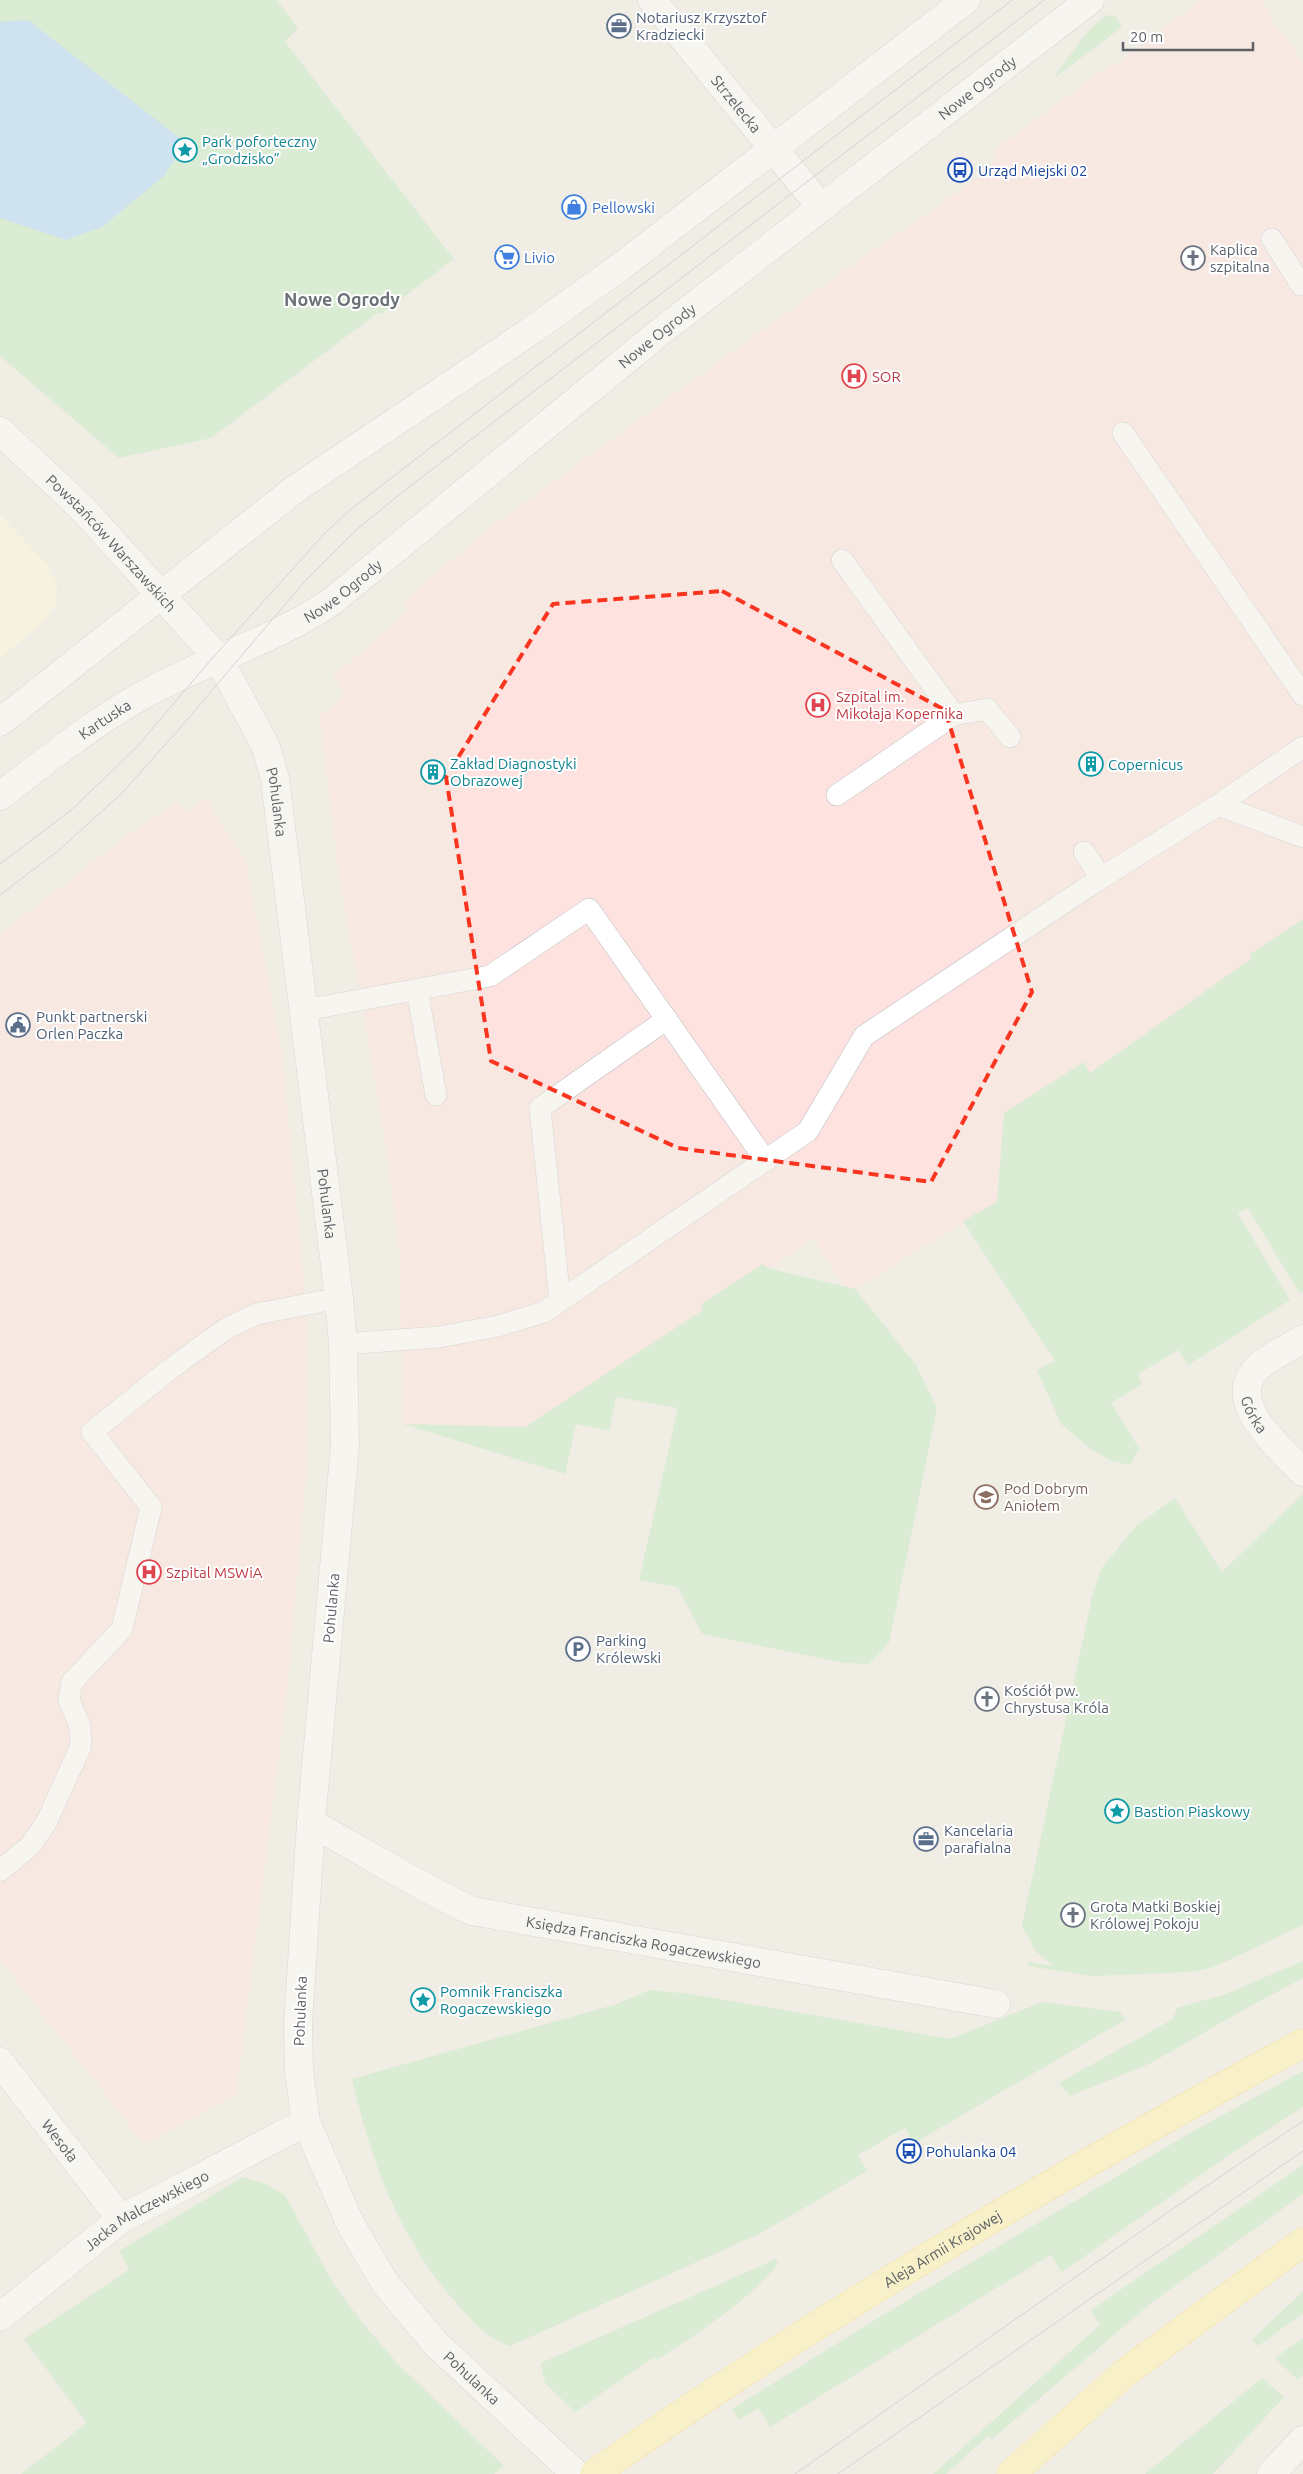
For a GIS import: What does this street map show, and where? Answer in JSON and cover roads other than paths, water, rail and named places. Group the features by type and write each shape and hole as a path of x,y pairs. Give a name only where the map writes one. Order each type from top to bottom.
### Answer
{"main road":[{"name":"Aleja Armii Krajowej","path":"594,2474 690,2406 949,2244 1177,2112 1303,2043"},
{"path":"1011,2474 1126,2372 1303,2242"}],"street":[{"name":"Strzelecka","path":"652,0 821,207"},
{"path":"0,722 294,490 524,335 624,264 966,0"},
{"name":"Nowe Ogrody","path":"219,659 305,620 331,602 638,350 1090,0"},
{"name":"Powstańców Warszawskich","path":"0,431 82,508 219,659"},
{"name":"Kartuska","path":"0,796 75,737 110,714 160,686 219,659"},
{"name":"Pohulanka","path":"219,659 266,747 275,779 305,1010 343,1344 345,1445 312,1823 298,2024 299,2071 306,2122 350,2223 385,2283 436,2344 576,2474"},
{"name":"Górka","path":"1303,1339 1263,1363 1251,1376 1246,1390 1249,1408 1258,1424 1303,1472"},
{"name":"Księdza Franciszka Rogaczewskiego","path":"312,1823 384,1862 426,1890 472,1911 996,2004"},
{"name":"Wesoła","path":"0,2062 121,2219"},
{"name":"Jacka Malczewskiego","path":"0,2317 121,2219 306,2122"},
{"path":"1271,2474 1303,2440"}],"lane":[{"path":"1272,240 1301,285"},
{"path":"1123,433 1303,695"},
{"path":"842,560 954,715"},
{"path":"837,794 954,715 987,709 1010,737"},
{"path":"343,1344 440,1337 498,1326 544,1312 808,1131 864,1036 1101,878 1218,805 1303,747"},
{"path":"1218,805 1303,837"},
{"path":"1084,852 1101,878"},
{"path":"305,1010 490,976 588,909 766,1161"},
{"path":"417,990 436,1095"},
{"path":"560,1301 540,1108 667,1019"},
{"path":"0,1871 30,1846 46,1823 81,1746 80,1726 69,1700 72,1682 122,1629 151,1507 92,1432 170,1369 227,1328 257,1314 339,1298"}],"water":[{"path":"28,20 186,143 164,176 102,227 66,240 0,218 0,22"}],"tram line":[{"path":"0,864 70,811 136,748 208,663 326,532 351,509 1012,0"},
{"path":"0,895 58,851 121,794 306,580 355,531 400,494 1044,0"},
{"path":"795,2474 1184,2201 1303,2121"},
{"path":"838,2474 1303,2151"}],"place":[{"name":"Notariusz Krzysztof Kradziecki","path":"619,26"},
{"name":"Park poforteczny „Grodzisko”","path":"185,150"},
{"name":"Urząd Miejski 02","path":"960,170"},
{"name":"Pellowski","path":"574,207"},
{"name":"Livio","path":"507,257"},
{"name":"Kaplica szpitalna","path":"1193,258"},
{"name":"SOR","path":"854,376"},
{"name":"Szpital im. Mikołaja Kopernika","path":"818,705"},
{"name":"Copernicus","path":"1091,764"},
{"name":"Zakład Diagnostyki Obrazowej","path":"433,772"},
{"name":"Punkt partnerski Orlen Paczka","path":"18,1025"},
{"name":"Pod Dobrym Aniołem","path":"986,1497"},
{"name":"Szpital MSWiA","path":"149,1572"},
{"name":"Parking Królewski","path":"578,1649"},
{"name":"Kościół pw. Chrystusa Króla","path":"987,1699"},
{"name":"Bastion Piaskowy","path":"1117,1811"},
{"name":"Kancelaria parafialna","path":"926,1839"},
{"name":"Grota Matki Boskiej Królowej Pokoju","path":"1073,1915"},
{"name":"Pomnik Franciszka Rogaczewskiego","path":"423,2000"},
{"name":"Pohulanka 04","path":"909,2151"}],"district":[{"name":"Nowe Ogrody","path":"342,299"}]}
